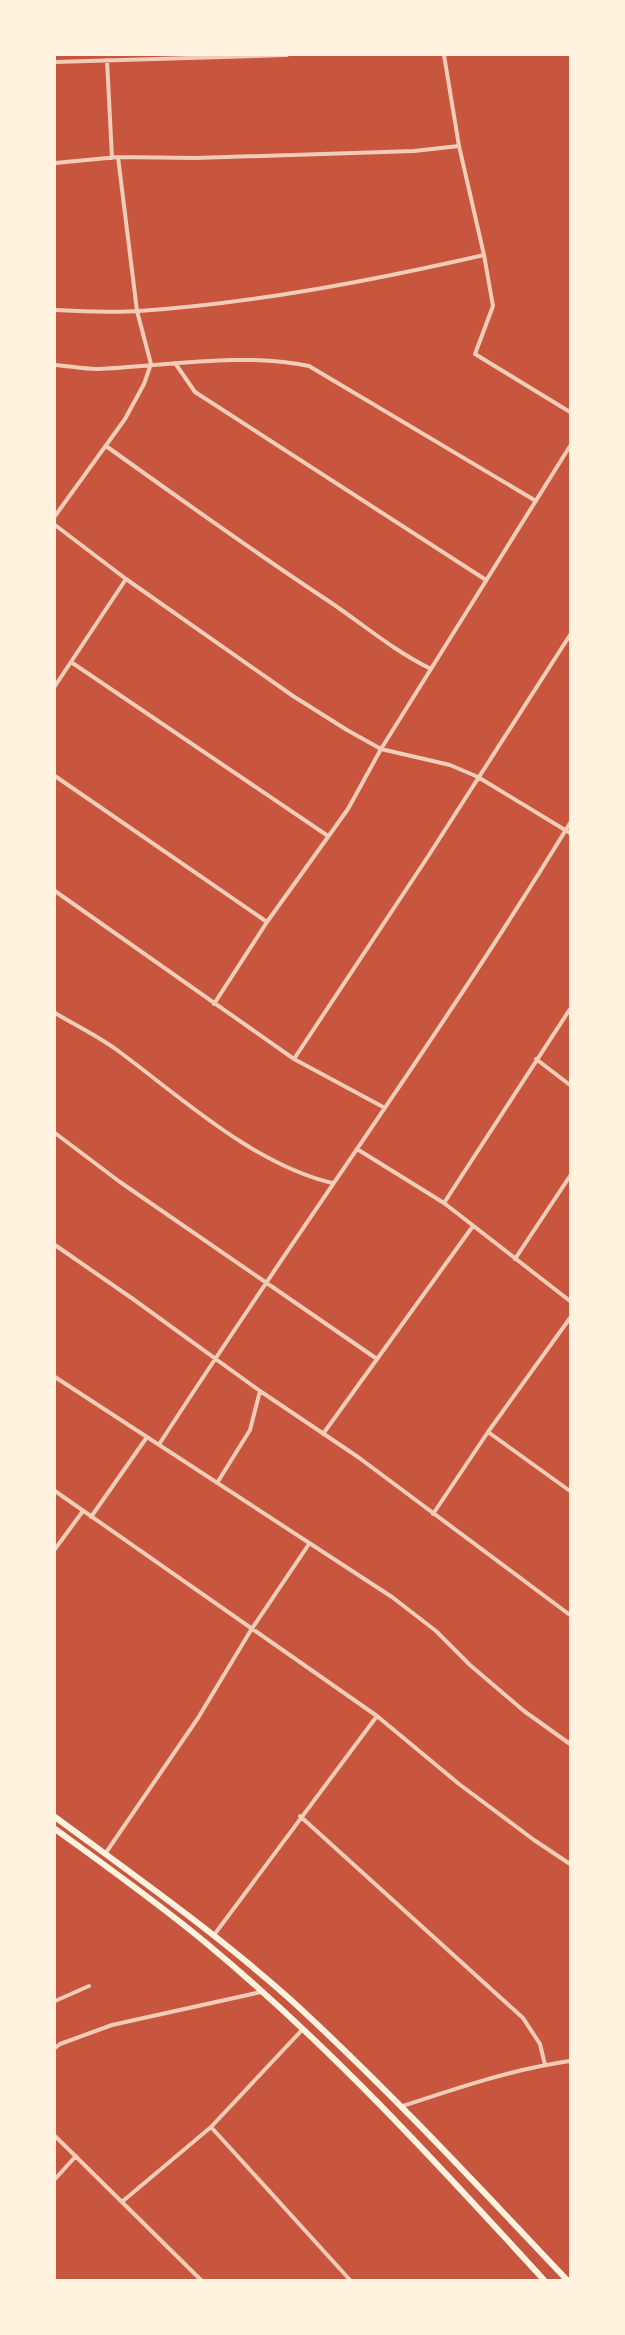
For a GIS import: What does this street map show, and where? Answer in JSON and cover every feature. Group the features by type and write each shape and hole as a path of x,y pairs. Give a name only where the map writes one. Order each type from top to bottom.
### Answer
{"highway":[{"path":"55,1817 214,1934 290,2000 403,2106 567,2280"},
{"path":"55,1829 206,1943 261,1992 408,2132 544,2280"}],"street":[{"path":"71,55 71,60"},
{"path":"55,62 71,60 287,55"},
{"path":"444,55 459,146 484,255 492,310 475,352 476,356 570,412"},
{"path":"107,60 112,158"},
{"path":"55,162 118,157 206,158 414,151 459,146"},
{"path":"55,516 125,419 144,384 150,364 137,312 118,157"},
{"path":"55,310 137,312 254,300 394,276 484,255"},
{"path":"55,365 95,369 150,364 284,361 309,366 536,500"},
{"path":"175,363 195,392 486,580"},
{"path":"106,446 228,534 404,656 431,669"},
{"path":"214,1004 268,922 348,809 381,749 570,446"},
{"path":"55,525 126,579 293,696 381,749 450,765 478,777 568,831"},
{"path":"55,686 126,579"},
{"path":"294,1058 427,858 570,635"},
{"path":"71,662 328,836"},
{"path":"55,776 268,922"},
{"path":"160,1443 266,1281 385,1108 568,831 570,824"},
{"path":"55,891 214,1004 294,1058 385,1108"},
{"path":"444,1203 570,1009"},
{"path":"55,1013 115,1049 212,1123 282,1165 306,1177 332,1183"},
{"path":"536,1059 570,1085"},
{"path":"55,1132 120,1182 377,1359"},
{"path":"357,1149 444,1203 570,1301"},
{"path":"515,1259 570,1176"},
{"path":"324,1434 473,1226"},
{"path":"55,1246 324,1434 570,1615"},
{"path":"434,1514 488,1432 570,1318"},
{"path":"55,1376 147,1437 160,1443 217,1483 392,1597 436,1631 470,1666 524,1711 570,1744"},
{"path":"217,1483 250,1430 260,1391"},
{"path":"488,1432 570,1492"},
{"path":"92,1517 147,1437"},
{"path":"55,1490 251,1630 376,1716 459,1784 534,1840 570,1864"},
{"path":"55,1549 83,1511"},
{"path":"105,1854 198,1718 251,1630 309,1544"},
{"path":"214,1934 376,1716"},
{"path":"300,1816 523,2018 540,2044 545,2065"},
{"path":"55,2001 89,1986"},
{"path":"55,2048 60,2044 112,2025 261,1992"},
{"path":"123,2201 211,2127 302,2030"},
{"path":"403,2106 545,2065 570,2061"},
{"path":"211,2127 350,2280"},
{"path":"55,2136 201,2280"},
{"path":"55,2179 76,2156"}]}
